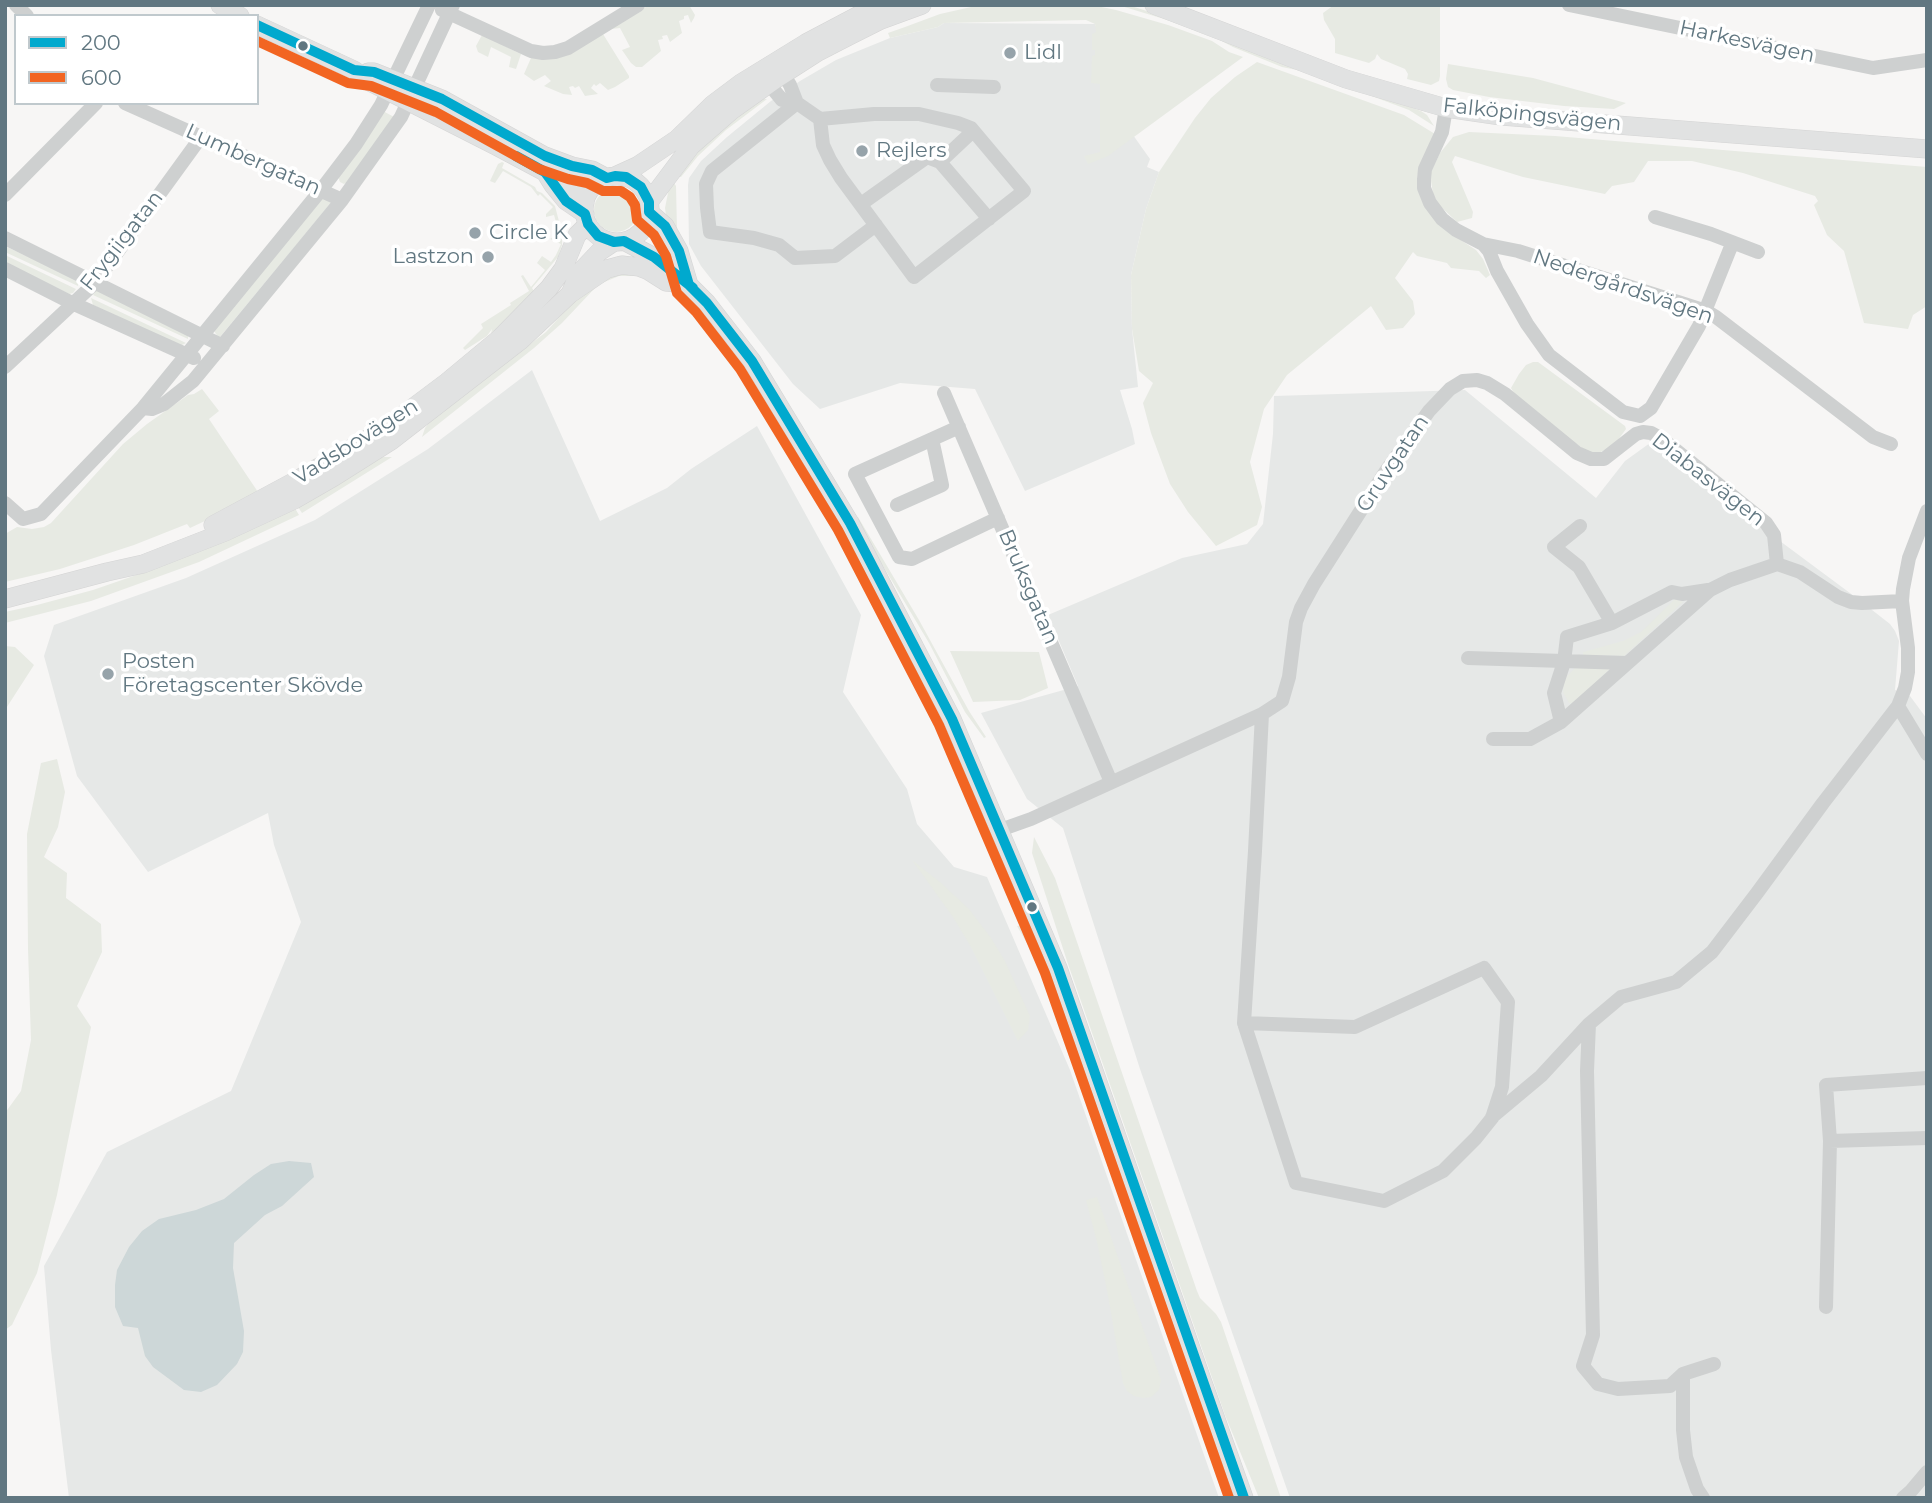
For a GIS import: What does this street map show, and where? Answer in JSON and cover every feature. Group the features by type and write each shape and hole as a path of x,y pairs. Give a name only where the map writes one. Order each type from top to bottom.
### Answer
{"main road":[{"path":"220,5 236,14"},
{"path":"619,241 633,237 641,231 648,212 691,146 806,43 883,5"},
{"path":"586,214 592,187 637,166 677,138 713,104 741,83 773,75 881,20 922,5"},
{"name":"Falköpingsvägen","path":"1154,5 1346,79 1446,108 1501,116 1927,149"},
{"path":"259,26 354,70 370,82 391,85 412,95 545,172 566,201 586,214 598,236 619,241 654,257 689,285 751,361 850,523 952,719 1058,968 1244,1498"},
{"path":"412,95 442,99 545,156 611,177 626,177 635,182 641,187 656,233 672,257 683,264 689,285"},
{"path":"635,182 647,176 666,158 677,138"},
{"name":"Vadsbovägen","path":"107,572 234,514 383,430 500,338 549,288 563,269 586,214"},
{"name":"Vadsbovägen","path":"570,294 579,272 599,252 619,241"},
{"name":"Vadsbovägen","path":"5,599 143,564 225,532 294,500 391,441 520,341 570,294 607,269 622,265 639,267 666,282 689,285"}],"street":[{"path":"5,11 13,5"},
{"path":"5,503 23,519 41,514 143,408 356,144 391,85 430,5 452,9 531,51 543,53 568,48 638,5"},
{"name":"Harkesvägen","path":"1569,5 1873,68 1927,60"},
{"path":"143,408 152,409 164,404 193,381 342,200 401,117 452,9"},
{"path":"773,75 782,100 797,103 820,119 874,114 919,114 971,128 1024,191 914,277 830,160 823,145 820,119"},
{"path":"937,85 994,87"},
{"path":"797,103 712,171 706,184 710,232 754,238 779,245 794,258 821,257 835,256 876,225"},
{"path":"5,195 94,105"},
{"name":"Lumbergatan","path":"129,105 342,200"},
{"name":"Nedergårdsvägen","path":"1446,108 1442,132 1425,169 1424,188 1430,203 1442,219 1456,230 1483,244 1518,251 1706,311 1874,437 1891,444"},
{"path":"940,162 974,131"},
{"name":"Frygiigatan","path":"5,367 95,283 201,137"},
{"path":"861,204 927,156 940,162 989,219"},
{"path":"1655,217 1758,252"},
{"path":"5,238 223,346"},
{"path":"1483,244 1527,324 1549,355 1623,412 1640,416 1651,408 1699,326 1732,244"},
{"path":"5,269 72,303 208,364"},
{"name":"Gruvgatan","path":"1000,830 1031,819 1262,714 1282,701 1301,608 1386,471 1429,411 1450,388 1470,380 1487,383 1505,394 1577,453 1591,459 1604,459 1636,434 1643,432"},
{"name":"Bruksgatan","path":"944,393 1111,782"},
{"path":"959,427 855,474 899,556 912,559 998,517"},
{"name":"Diabasvägen","path":"1643,432 1662,439 1766,523 1774,535 1777,564"},
{"path":"897,505 942,485 932,439"},
{"path":"1262,714 1244,1023 1296,1183 1384,1201 1443,1171 1492,1118 1541,1076 1589,1024 1621,997 1676,982 1712,951 1898,706 1908,672 1902,601 1909,558 1927,511"},
{"path":"1580,526 1554,547 1579,567 1612,623"},
{"path":"1493,739 1530,739 1561,722 1710,590 1777,564 1800,572 1838,597 1851,602 1902,601"},
{"path":"1561,722 1554,693 1564,662 1567,637 1612,623 1672,592 1682,594 1710,590"},
{"path":"1468,658 1627,663"},
{"path":"1898,706 1927,754"},
{"path":"1244,1023 1355,1027 1484,968 1508,1002 1502,1087 1492,1118"},
{"path":"1589,1024 1587,1071 1593,1335 1583,1366 1598,1384 1618,1389 1670,1386 1682,1374 1714,1364"},
{"path":"1826,1307 1830,1141 1826,1085 1927,1078"},
{"path":"1830,1141 1927,1138"},
{"path":"1682,1374 1686,1457 1696,1489 1703,1498"},
{"path":"1903,1498 1927,1472"}],"shaded area":[{"path":"649,5 689,5 695,15 691,23 688,15 684,16 684,19 679,21 682,33 670,42 667,35 662,36 663,39 658,40 661,51 642,67 636,67 622,50 630,47 620,28 611,29"},
{"path":"980,5 1092,5 1168,25 1212,41 1243,57 1108,156 1088,164 1084,156 1100,152 1100,84 1091,83 1092,56 1095,55 1095,50 1092,50 1092,34 1096,32 1095,24 1086,20 944,23 938,27 890,38 888,33 940,14"},
{"path":"1118,5 1128,5 1172,19 1421,111 1434,126 1409,110 1302,71 1282,67 1216,38"},
{"path":"1334,5 1440,5 1439,81 1431,85 1407,79 1405,69 1381,59 1377,54 1369,63 1335,53 1335,39 1323,13"},
{"path":"944,23 1095,24 1133,135 1150,159 1147,167 1159,172 1146,209 1131,275 1132,329 1138,387 1120,390 1135,444 1025,491 975,389 900,383 820,409 793,384 701,266 689,244 689,178 701,161 727,137 771,101 836,60 890,38 938,27"},
{"path":"603,34 629,76 615,87 608,90 600,83 596,86 594,84 591,88 598,94 585,96 579,86 573,86 569,87 572,95 563,94 544,86 551,81 545,75 534,81 524,74 531,58"},
{"path":"482,35 521,54 516,69 509,67 511,57 491,47 488,57 478,52 476,46"},
{"path":"1257,62 1404,115 1435,134 1420,165 1417,178 1419,192 1450,233 1476,250 1490,275 1486,278 1479,271 1451,268 1447,263 1417,256 1413,252 1395,278 1413,301 1415,314 1403,328 1386,330 1371,306 1287,375 1264,409 1250,462 1262,507 1257,525 1216,546 1188,512 1170,484 1151,433 1143,403 1153,383 1139,371 1132,329 1131,275 1146,209 1159,172 1211,98"},
{"path":"1448,64 1533,78 1626,103 1614,109 1564,106 1453,90 1448,87 1446,79"},
{"path":"762,99 767,99 726,130 678,177 696,147"},
{"path":"383,111 394,117 348,182 340,182 338,177"},
{"path":"1469,132 1555,136 1927,167 1927,306 1913,315 1908,329 1864,323 1844,251 1827,235 1814,205 1818,201 1815,196 1743,173 1692,161 1648,161 1634,182 1612,186 1605,194 1523,177 1455,156 1452,162 1473,212 1472,218 1457,222 1438,204 1433,194 1430,174 1440,153 1453,137"},
{"path":"502,162 502,168 535,187 555,206 562,233 562,245 558,257 532,288 535,293 517,314 465,350 463,348 483,328 481,324 529,291 521,276 523,275 531,287 545,270 537,263 542,256 551,262 561,244 550,239 559,233 554,215 546,217 553,207 540,194 538,196 531,187 503,171 495,183 490,181 498,164"},
{"path":"674,183 677,230 666,215 665,208 669,188"},
{"path":"616,188 631,195 638,210 631,225 616,232 601,225 594,210 601,195"},
{"path":"324,197 331,203 218,337 214,331"},
{"path":"5,246 78,280 78,286 5,252"},
{"path":"5,255 76,289 69,294 5,263"},
{"path":"623,271 639,276 619,276 595,288 534,348 422,437 431,420 546,332 595,280"},
{"path":"96,291 188,335 188,339 93,295"},
{"path":"91,298 186,343 180,346 93,305"},
{"path":"1538,362 1625,426 1626,429 1611,447 1599,453 1589,453 1514,393 1511,388 1519,374 1526,365"},
{"path":"532,370 600,521 667,488 757,426 861,615 843,692 907,789 917,824 954,867 987,877 1070,1070 1219,1498 69,1498 44,1266 107,1152 231,1091 301,922 274,845 268,813 148,872 77,776 44,656 54,625 186,578 315,520 428,449"},
{"path":"202,389 219,411 209,419 260,495 190,528 187,524 60,569 5,582 5,534 17,527 32,529 51,523 123,444 188,395"},
{"path":"1465,390 1596,498 1625,461 1650,443 1858,599 1895,631 1899,641 1895,690 1910,696 1927,719 1927,1498 1290,1498 1140,1069 1063,828 1027,799 981,713 1078,686 1048,615 1182,558 1247,544 1263,524 1273,434 1274,396"},
{"path":"392,457 302,513 296,504 376,458"},
{"path":"293,505 299,515 199,562 91,601 5,623 5,612 93,590 148,571"},
{"path":"858,517 986,737 984,738 965,712 929,643 855,519"},
{"path":"859,558 931,700 976,800 968,801 898,643 857,559"},
{"path":"1675,599 1683,602 1624,656 1583,655 1583,652 1623,641 1641,632"},
{"path":"5,646 15,647 34,665 5,710"},
{"path":"950,651 1039,652 1048,688 1020,700 973,702"},
{"path":"1575,668 1611,668 1574,704 1569,703 1563,692 1564,679"},
{"path":"57,759 65,792 58,827 44,857 67,873 66,898 101,924 102,952 77,1006 91,1027 57,1195 37,1273 12,1325 5,1330 5,1113 21,1091 31,1040 27,834 41,763"},
{"path":"1034,837 1055,878 1197,1291 1221,1322 1281,1498 1259,1498 1225,1415 1067,961 1032,853"},
{"path":"912,860 969,909 1005,961 1030,1016 1028,1030 1018,1041 971,947"},
{"path":"1023,925 1043,961 1074,1045 1231,1498 1070,1040 1032,952 1017,926"},
{"path":"289,1161 311,1163 314,1177 234,1243 233,1268 244,1331 243,1352 237,1364 217,1385 201,1392 184,1390 153,1367 145,1356 138,1328 123,1326 115,1307 117,1270 129,1247 142,1231 159,1219 196,1210 224,1199 271,1164"},
{"path":"1097,1197 1161,1380 1159,1390 1151,1397 1134,1396 1127,1391 1123,1383 1107,1290 1086,1200"}],"transit line":[{"name":"200","path":"259,26 354,70 374,72 442,99 545,156 592,170 607,178 626,177 641,187 649,202 649,212 665,226 679,251 689,285 707,303 752,361 850,523 952,719 1058,968 1244,1498"},
{"name":"600","path":"259,42 348,83 371,86 436,112 539,169 587,183 603,191 621,191 630,197 635,205 637,220 654,235 666,256 677,293 696,312 740,369 838,530 939,725 1045,973 1229,1498"},
{"name":"200","path":"516,156 545,172 566,201 585,214 588,224 598,236 614,242 624,241 654,257 693,288"}],"place":[{"name":"Lidl","path":"1010,53"},
{"name":"Rejlers","path":"862,151"},
{"name":"Circle K","path":"475,233"},
{"name":"Lastzon","path":"488,257"},
{"name":"Posten Företagscenter Skövde","path":"108,674"}]}
